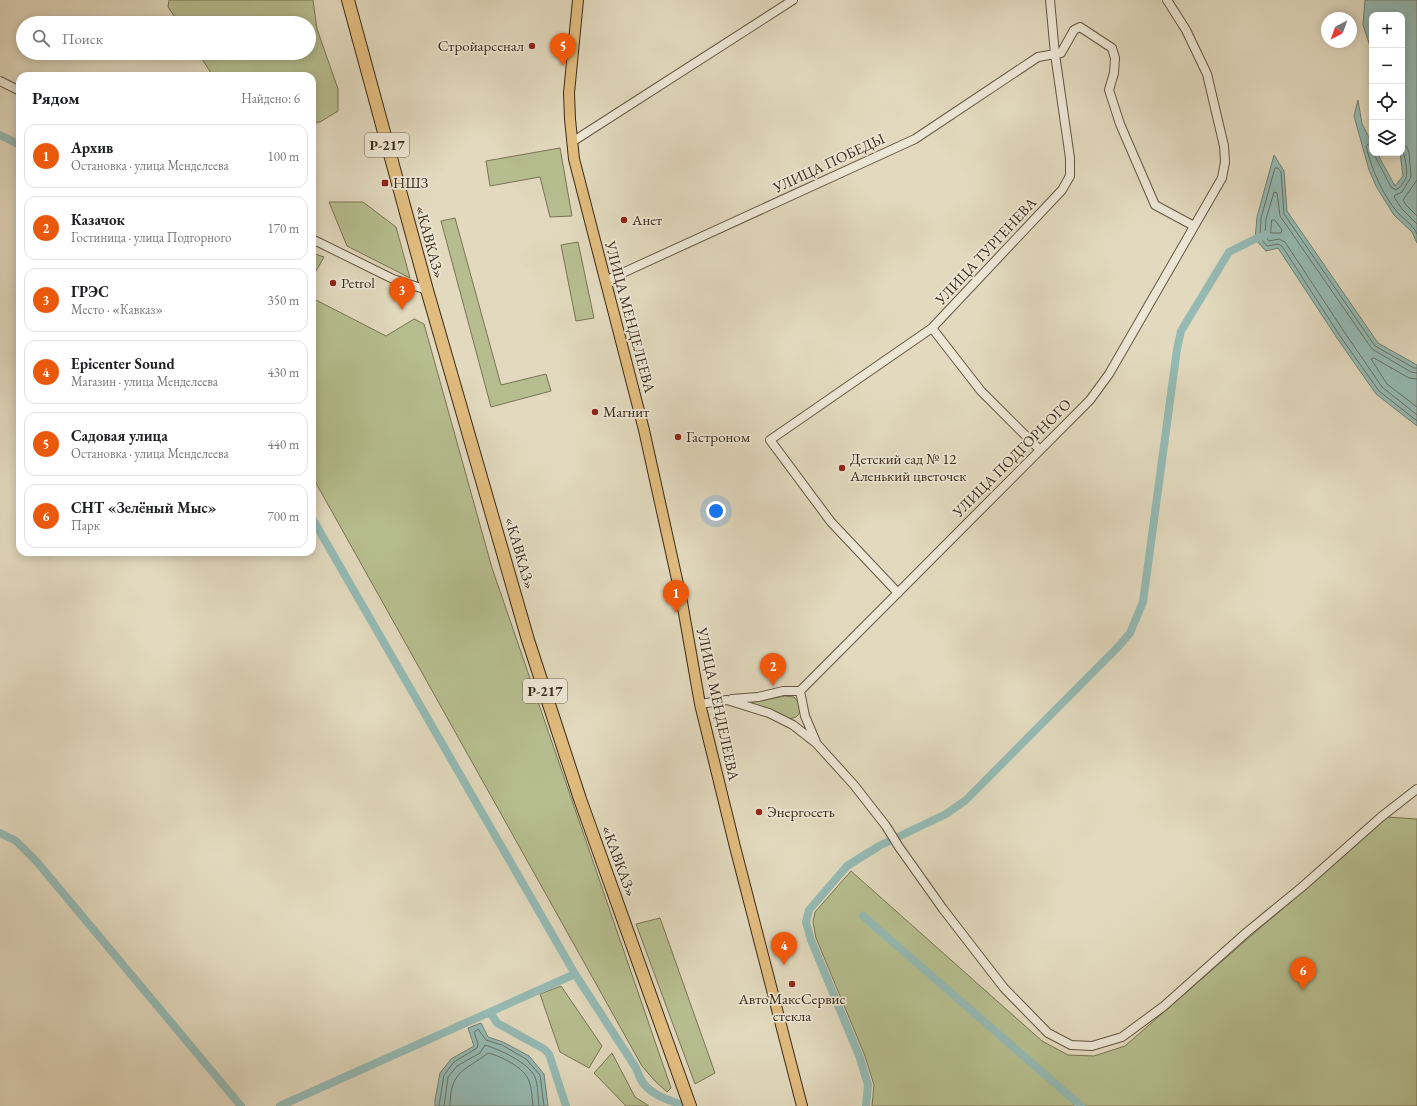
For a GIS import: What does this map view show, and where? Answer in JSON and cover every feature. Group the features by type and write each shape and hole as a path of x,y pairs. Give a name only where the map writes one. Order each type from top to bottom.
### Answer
{"highway":[{"name":"«КАВКАЗ»","path":"348,0 427,290 531,648 580,799 690,1106"}],"main road":[{"name":"УЛИЦА МЕНДЕЛЕЕВА","path":"578,0 569,93 574,159 644,430 682,602 700,704 800,1101"}],"street":[{"path":"572,142 793,0"},
{"name":"УЛИЦА ТУРГЕНЕВА","path":"898,593 830,522 770,440 932,328 1062,190 1070,176 1070,158 1055,54 1050,0"},
{"name":"УЛИЦА ПОДГОРНОГО","path":"800,691 1090,400 1109,374 1222,178 1225,162 1224,146 1207,74 1186,30 1167,0"},
{"path":"1055,54 1061,53 1074,30 1080,27 1112,48 1116,58 1114,73 1109,90 1120,124 1155,205 1194,226"},
{"name":"УЛИЦА ПОБЕДЫ","path":"605,281 915,139 1038,57 1055,54"},
{"path":"0,81 16,89"},
{"path":"316,241 393,279 427,290"},
{"path":"932,328 981,391 1040,450"},
{"path":"700,704 758,697 783,691 800,691 805,716 816,743"},
{"path":"727,700 768,713 793,725 816,743 854,785 886,826 898,847 943,909 1004,988 1048,1033 1071,1045 1092,1046 1122,1037 1164,1006 1247,932 1302,887 1381,816 1417,789"}],"green space":[{"path":"169,0 313,0 315,16 174,16 168,7"},
{"path":"316,22 317,29 338,89 338,111 320,122 316,122 316,72 210,72 203,60 316,60"},
{"path":"560,148 572,216 550,217 540,177 490,186 486,161"},
{"path":"329,202 363,202 396,227 410,278 347,246"},
{"path":"455,218 501,385 546,374 551,391 491,407 441,221"},
{"path":"578,242 594,318 576,321 561,245"},
{"path":"316,254 324,257 316,271"},
{"path":"316,300 386,336 414,319 424,324 492,568 671,1088 667,1092 642,1066 316,483"},
{"path":"785,696 794,697 799,704 799,712 795,717 786,718 752,704 752,701 761,701"},
{"path":"1387,817 1417,819 1417,1106 872,1106 874,1085 865,1056 816,938 813,922 815,912 851,871 1042,1041 1068,1055 1094,1056 1125,1046"},
{"path":"660,918 715,1073 695,1084 636,924"},
{"path":"561,986 602,1046 589,1068 560,1052 540,994"},
{"path":"612,1053 635,1097 649,1106 626,1106 594,1073"}],"water":[{"path":"1365,0 1417,0 1417,243 1412,232 1394,215 1377,188 1369,170 1354,116 1358,100 1362,124 1369,137 1369,156 1379,156 1395,186 1403,176 1400,156 1405,156 1405,12 1369,12 1369,43 1363,25"},
{"path":"1274,155 1284,171 1287,211 1378,343 1417,365 1417,426 1376,394 1278,248 1266,251 1255,239 1257,217"},
{"path":"481,1023 488,1037 503,1042 529,1056 544,1074 548,1106 435,1106 440,1073 451,1059 474,1046 468,1028"}],"waterway":[{"path":"0,135 16,143"},
{"path":"866,1106 868,1085 860,1058 811,940 806,922 809,910 847,866 879,846 946,814 966,800 1118,647 1130,633 1143,602 1177,349 1181,331 1229,252 1265,235"},
{"path":"316,525 575,974 636,1068 642,1081 647,1088 657,1095 686,1106"},
{"path":"0,833 16,841 37,862 241,1106"},
{"path":"863,916 1081,1106"},
{"path":"280,1106 575,974"},
{"path":"490,1012 497,1023 544,1049 549,1054 566,1106"}],"place":[{"name":"Стройарсенал","path":"532,46"},
{"name":"Садовая улица","path":"563,66"},
{"name":"НШЗ","path":"385,183"},
{"name":"Анет","path":"624,220"},
{"name":"Petrol","path":"333,283"},
{"name":"ГРЭС","path":"402,310"},
{"name":"Магнит","path":"595,412"},
{"name":"Гастроном","path":"678,437"},
{"name":"Детский сад № 12 Аленький цветочек","path":"842,468"},
{"name":"Архив","path":"676,613"},
{"name":"Казачок","path":"773,686"},
{"name":"Энергосеть","path":"759,812"},
{"name":"Epicenter Sound","path":"784,965"},
{"name":"АвтоМаксСервис стекла","path":"792,984"},
{"name":"СНТ «Зелёный Мыс»","path":"1303,990"}]}
